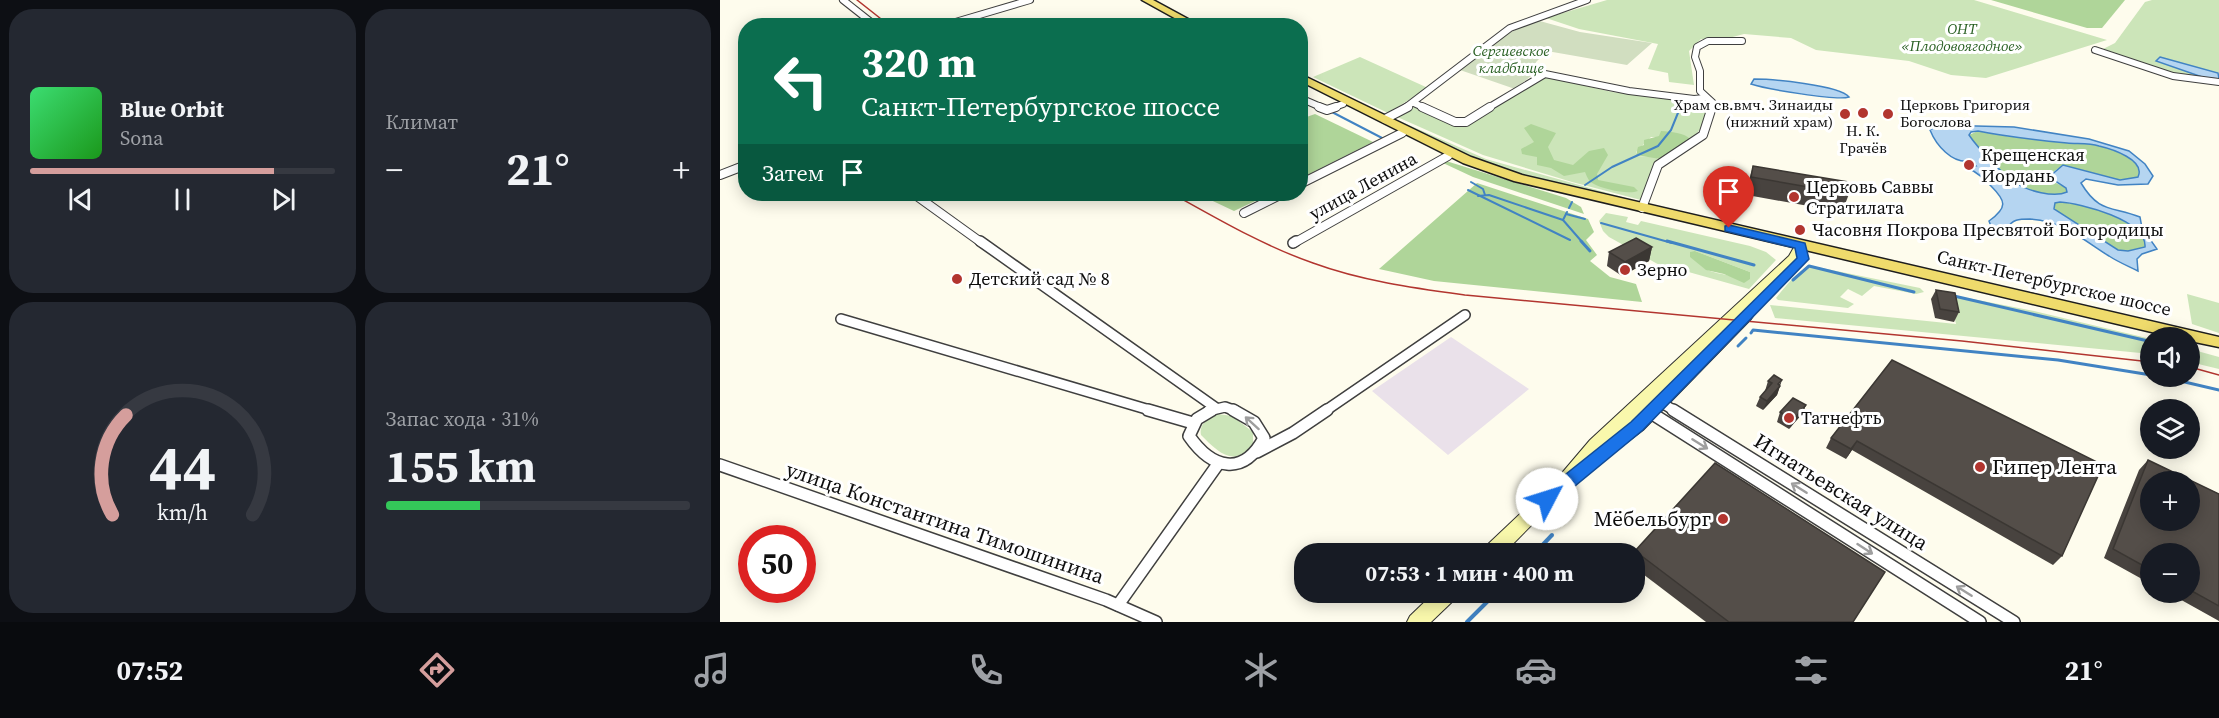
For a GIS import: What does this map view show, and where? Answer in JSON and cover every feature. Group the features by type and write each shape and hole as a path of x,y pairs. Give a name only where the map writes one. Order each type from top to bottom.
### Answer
{"main road":[{"path":"1137,0 1172,18"},
{"path":"1146,0 1181,18"},
{"name":"Санкт-Петербургское шоссе","path":"1308,81 1460,157 1498,172 1914,281 2140,330"},
{"name":"Санкт-Петербургское шоссе","path":"1308,86 1448,156 1491,174 1535,188 1800,251 2219,342"},
{"path":"1501,543 1562,485 1596,444 1649,403 1802,261 1800,251"},
{"path":"2200,343 2219,348"},
{"path":"1418,622 1438,603"}],"street":[{"path":"843,0 866,18"},
{"path":"969,18 1030,0"},
{"path":"1385,119 1414,103 1499,34 1587,0"},
{"path":"1642,208 1658,165 1703,135 1713,104 1700,92 1700,71 1695,57 1697,47 1708,41 1742,41"},
{"path":"2095,50 2180,77 2219,82"},
{"path":"1414,103 1455,122 1466,122 1545,74 1629,91 1694,99 1704,98"},
{"path":"1308,102 1327,110 1343,104"},
{"path":"1308,180 1402,133"},
{"name":"улица Ленина","path":"1293,243 1448,156"},
{"path":"720,169 738,163"},
{"path":"720,175 738,168"},
{"path":"924,201 1216,408"},
{"path":"1244,213 1268,201"},
{"path":"1257,452 1264,438 1256,425 1236,411 1225,407 1216,408 1203,413 1192,423 1189,436 1194,445 1218,464 1236,465 1293,433 1465,315"},
{"path":"841,319 1192,423"},
{"name":"Игнатьевская улица","path":"1649,403 2014,622"},
{"name":"Игнатьевская улица","path":"1649,403 1910,578 1980,622"},
{"path":"1118,604 1218,464"},
{"name":"улица Константина Тимошинина","path":"720,465 1118,604 1156,622"},
{"path":"1910,578 1919,563"}],"shaded area":[{"path":"1451,337 1529,389 1448,455 1372,391"}],"green space":[{"name":"ОНТ «Плодовоягодное»","path":"1607,0 1974,0 2107,40 1986,78 1951,75 1909,61 1816,50 1791,38 1744,34 1725,39 1701,39 1689,51 1694,85 1669,82 1668,73 1648,69 1658,44 1579,29 1546,18"},
{"path":"1991,0 2125,0 2102,28 2087,28"},
{"path":"2152,0 2219,0 2219,82 2191,78 2101,50 2115,43 2145,2"},
{"name":"Сергиевское кладбище","path":"1536,20 1580,32 1652,43 1627,65 1547,51 1536,62 1537,71 1515,89 1460,70 1499,38"},
{"path":"1360,57 1428,88 1388,113 1313,77"},
{"path":"1543,76 1612,92 1697,101 1696,105 1708,108 1701,128 1693,138 1651,137 1636,152 1636,156 1658,157 1641,200 1483,155 1395,116 1413,105 1469,123"},
{"path":"1315,114 1373,142 1308,174 1308,116"},
{"path":"1393,118 1486,159 1640,202 1639,205 1539,182 1490,167 1392,120"},
{"path":"1531,124 1556,133 1548,147 1554,160 1573,165 1589,151 1604,148 1608,155 1597,174 1598,180 1634,187 1638,191 1622,192 1609,189 1592,183 1585,172 1564,176 1551,168 1537,165 1537,157 1522,154 1521,149 1534,142 1524,128"},
{"path":"1661,131 1681,134 1691,140 1660,159 1636,155 1638,147 1644,145 1644,140 1659,136"},
{"path":"1978,131 2105,147 2126,156 2137,165 2138,177 2120,180 2063,165 2053,172 2052,181 2066,188 2067,192 2056,195 2034,191 2021,186 1991,161 1969,135"},
{"path":"1446,161 1566,198 1581,207 1584,214 1473,177 1443,163"},
{"path":"1477,183 1588,219 1594,232 1586,240 1597,255 1590,261 1610,277 1636,284 1642,302 1434,281 1379,269"},
{"path":"1213,201 1255,201 1234,211"},
{"path":"2060,202 2097,210 2125,222 2136,229 2143,238 2145,247 2128,251 2118,250 2054,209 2055,203"},
{"path":"1606,213 1628,217 1626,222 1638,225 1641,221 1750,246 1766,252 1776,260 1749,289 1685,271 1683,265 1663,267 1609,237 1603,231 1599,221","holes":["1695,251 1750,272 1750,279 1738,279 1712,272 1704,268"]},
{"path":"1695,251 1750,272 1750,279 1744,283 1724,274 1706,270 1690,257 1690,252"},
{"path":"1812,266 1920,288 1924,292 1916,294 1874,286 1862,296 1848,289 1840,297 1854,304 1848,308 1776,298 1797,275"},
{"path":"1942,293 2034,311 2140,336 2140,353 1775,318 1770,305 1956,324 1951,302 1932,299 1935,294"},
{"path":"2187,294 2219,303 2219,333 2192,324"},
{"path":"2200,352 2219,357 2219,369 2200,364"},
{"path":"1218,414 1232,416 1253,432 1253,443 1240,455 1233,457 1220,452 1201,435 1201,428 1205,422"}],"water":[{"path":"2160,57 2218,73 2219,79 2205,78 2156,61"},
{"path":"1754,79 1819,86 1849,97 1817,96 1771,89 1751,84"},
{"path":"1938,125 2014,127 2089,139 2129,151 2145,164 2153,176 2148,184 2118,185 2086,179 2081,183 2100,204 2140,217 2142,228 2157,249 2142,254 2137,259 2138,271 2112,258 2072,232 2042,220 2016,220 2000,232 1992,229 1989,221 1999,212 2003,204 2000,196 1983,178 1968,168 1976,166 1970,161 1957,160 1951,156 1936,142 1930,130","holes":["1971,132 2105,147 2133,161 2139,171 2138,177 2120,180 2063,165 2049,177 2066,188 2067,192 2048,194 2034,191 2021,186 1991,161 1969,135","2060,202 2096,210 2124,221 2143,237 2145,247 2128,251 2118,250 2054,209 2055,203"]}],"building":[{"path":"1753,166 1848,182 1849,194 1751,177"},
{"path":"1636,238 1652,247 1625,262 1609,252"},
{"path":"1936,290 1955,293 1959,312 1940,309"},
{"name":"Гипер Лента","path":"1892,360 2103,465 2062,556 1857,441 1851,449 1831,438"},
{"path":"1774,375 1782,380 1778,384 1780,386 1767,401 1760,397 1772,383 1768,381"},
{"path":"1793,398 1806,405 1793,420 1780,412"},
{"path":"2148,460 2171,471 2144,471"},
{"name":"Мёбельбург","path":"1715,463 1885,572 1853,622 1729,622 1645,559 1645,543 1642,543"},
{"path":"2140,480 2140,531 2200,531 2200,485 2219,494 2219,606 2200,596 2200,543 2140,543 2140,564 2113,549"}],"waterway":[{"path":"1585,185 1612,167 1658,146 1671,130 1682,103"},
{"path":"1330,111 1384,139"},
{"path":"1471,182 1483,189 1485,195"},
{"path":"1468,190 1480,196"},
{"path":"1480,196 1489,195 1563,220"},
{"path":"1480,196 1570,240"},
{"path":"1569,208 1572,202"},
{"path":"1563,220 1566,214"},
{"path":"1566,214 1585,219"},
{"path":"1563,220 1583,243"},
{"path":"1601,223 1672,243"},
{"path":"1581,241 1590,251"},
{"path":"1667,241 1754,265"},
{"path":"1793,280 1809,266 1914,292"},
{"path":"1954,296 2140,339"},
{"path":"1751,333 1753,330 2058,360 2140,373"},
{"path":"1738,346 1746,338"},
{"path":"2200,386 2219,390"},
{"path":"1544,543 1552,535"},
{"path":"1467,622 1486,603"}],"tram line":[{"path":"857,0 880,18"},
{"path":"1186,201 1242,232 1295,256 1350,275 1407,287 1465,295 1962,341 2140,361"},
{"path":"2200,370 2219,375"}],"place":[{"name":"Н. К. Грачёв","path":"1863,113"},
{"name":"Храм св.вмч. Зинаиды (нижний храм)","path":"1845,114"},
{"name":"Церковь Григория Богослова","path":"1888,114"},
{"name":"Крещенская Иордань","path":"1969,165"},
{"name":"Церковь Саввы Стратилата","path":"1794,197"},
{"name":"Часовня Покрова Пресвятой Богородицы","path":"1800,230"},
{"name":"Зерно","path":"1625,270"},
{"name":"Детский сад № 8","path":"957,279"},
{"name":"Татнефть","path":"1789,418"},
{"name":"Гипер Лента","path":"1980,467"},
{"name":"Мёбельбург","path":"1723,519"}],"route":[{"path":"1547,499 1637,426 1700,360 1803,259 1801,245 1729,228"}]}
